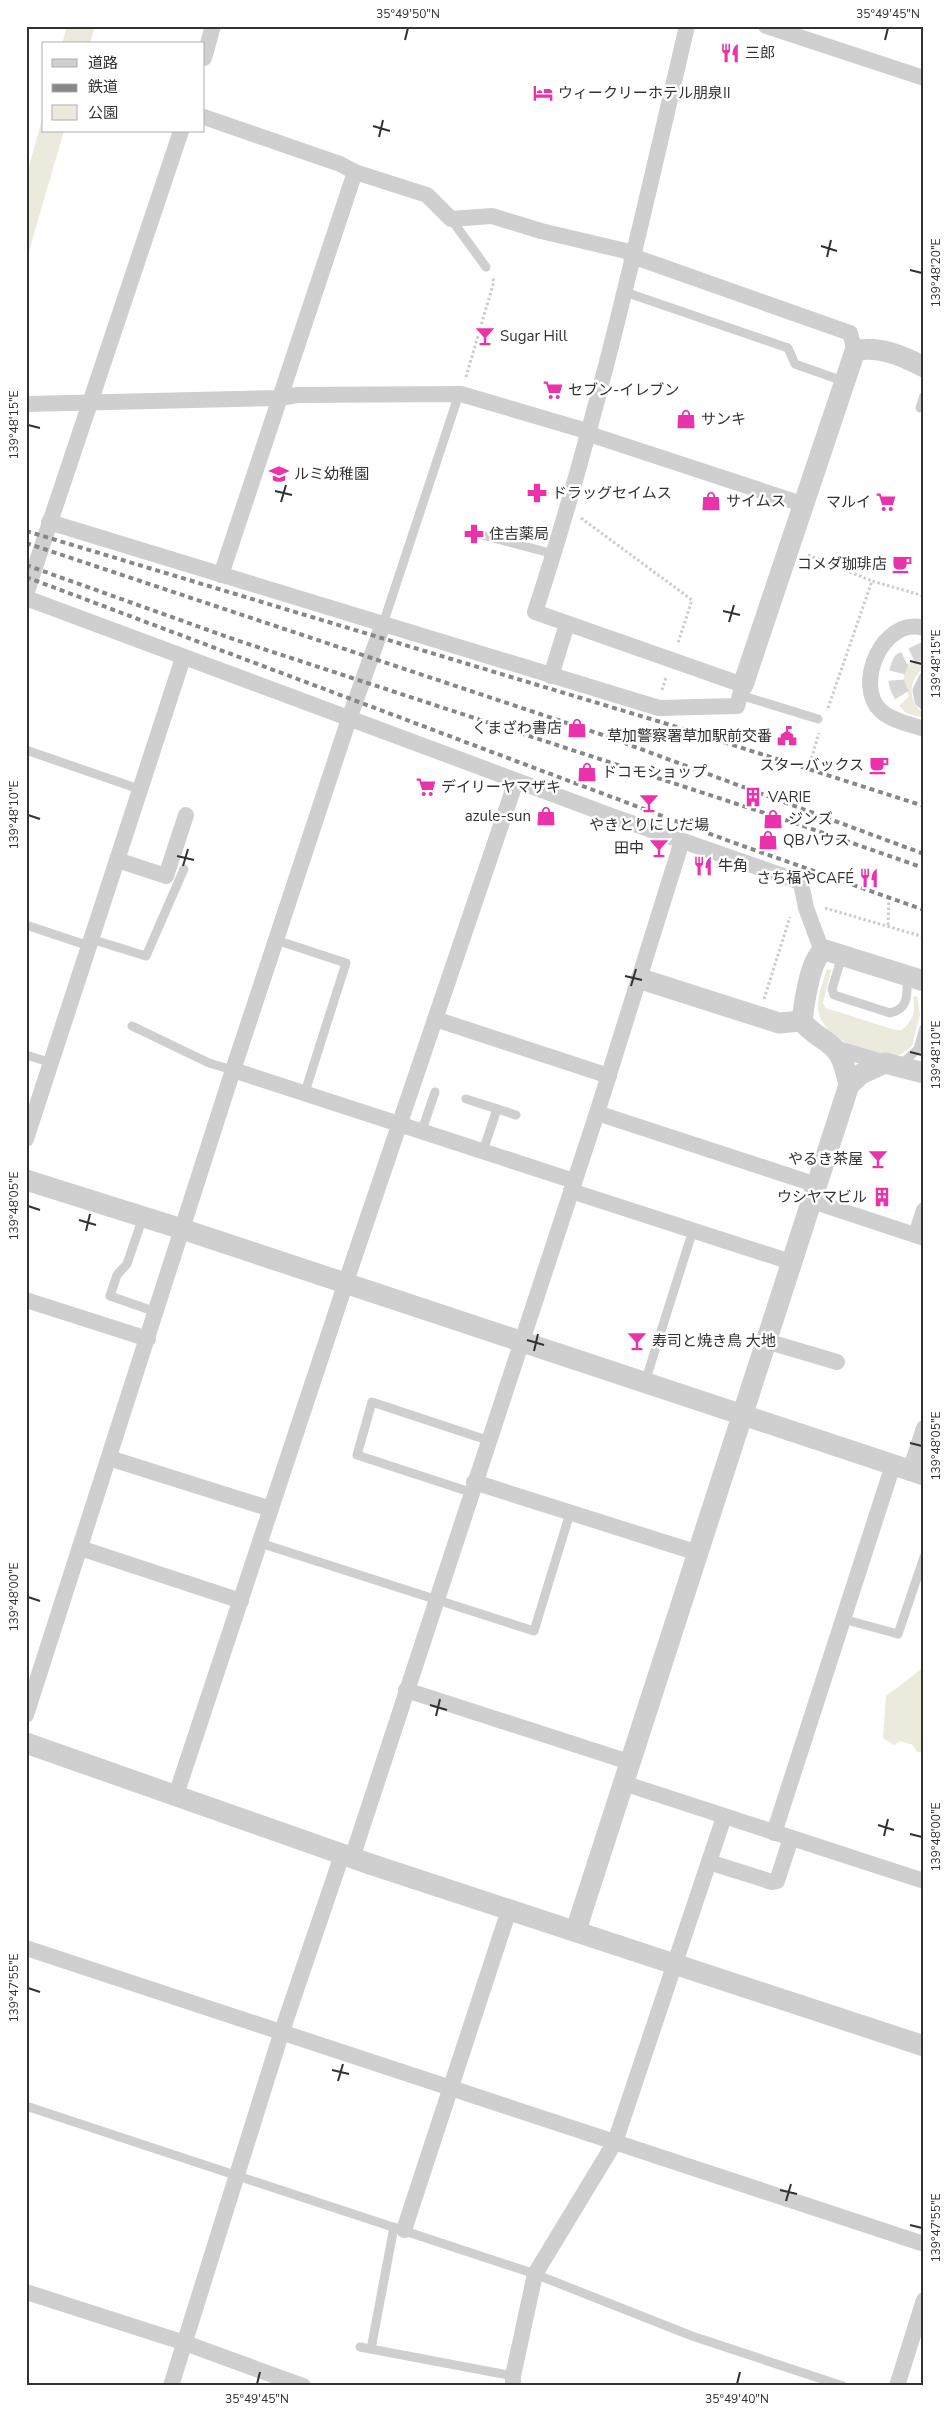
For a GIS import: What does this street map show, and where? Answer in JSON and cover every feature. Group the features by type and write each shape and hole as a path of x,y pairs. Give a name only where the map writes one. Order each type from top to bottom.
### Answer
{"street":[{"path":"205,54 213,26"},
{"path":"687,26 589,433 535,612 672,660 742,690"},
{"path":"766,26 924,78"},
{"path":"49,522 656,707 737,706 802,504 843,381 855,351 850,333 632,256 626,251 541,231 492,216 451,219 427,195 355,172 340,164 205,117"},
{"path":"26,594 181,132"},
{"path":"221,575 355,172"},
{"path":"855,351 869,348 909,359 924,367"},
{"path":"26,404 280,398 307,395 460,394 589,433 802,504"},
{"path":"26,598 516,781 801,883 806,908 832,953"},
{"path":"26,1715 233,1070 349,719 383,624"},
{"path":"552,676 567,624"},
{"path":"924,628 904,628 891,636 878,651 870,682 871,695 882,712 891,718 924,729"},
{"path":"26,1140 183,658"},
{"path":"176,1795 516,781"},
{"path":"117,860 166,876 186,815"},
{"path":"171,2386 281,2034 406,1690 597,1113 682,841"},
{"path":"915,978 832,953 816,957 804,1001 802,1021 812,1033 835,1048 924,1073"},
{"path":"640,978 779,1023 802,1021"},
{"path":"435,1019 609,1076"},
{"path":"835,1048 841,1057 849,1086"},
{"path":"576,1930 849,1086 861,1074 892,1064"},
{"path":"233,1070 483,1150 572,1186 693,1230 791,1262"},
{"path":"597,1113 814,1193 920,1236 924,1210"},
{"path":"26,1180 182,1229 909,1470"},
{"path":"26,1300 148,1339"},
{"path":"766,1341 837,1362"},
{"path":"774,1833 843,1619 909,1470 924,1428"},
{"path":"109,1458 271,1509"},
{"path":"472,1487 570,1513 698,1553"},
{"path":"80,1548 241,1601"},
{"path":"406,1690 629,1762"},
{"path":"26,1743 347,1856 924,2046"},
{"path":"623,1783 924,1881"},
{"path":"513,2381 535,2274 615,2142 724,1816"},
{"path":"710,1862 772,1882 777,1881 791,1838"},
{"path":"399,2229 452,2088 509,1910"},
{"path":"26,1948 281,2034 452,2088 924,2244"},
{"path":"26,2292 185,2343 303,2386"},
{"path":"896,2386 924,2300"}],"lane":[{"path":"451,219 486,268"},
{"path":"624,292 788,348 795,364 843,381"},
{"path":"383,624 460,394"},
{"path":"920,408 924,396"},
{"path":"478,534 554,554"},
{"path":"924,676 916,690 919,701 924,706"},
{"path":"742,690 822,717"},
{"path":"26,750 139,789"},
{"path":"26,925 146,956 184,869"},
{"path":"276,940 346,963 304,1092"},
{"path":"832,953 832,989 834,996 890,1013 898,1012 904,1007 907,994 915,978"},
{"path":"132,1026 209,1063 233,1070"},
{"path":"892,1064 918,1049 924,1028"},
{"path":"26,1055 52,1063"},
{"path":"422,1130 435,1092"},
{"path":"466,1099 516,1115"},
{"path":"483,1150 497,1109"},
{"path":"143,1217 127,1264 117,1275 110,1296 156,1312"},
{"path":"645,1382 693,1230"},
{"path":"472,1487 357,1455 372,1402 488,1440"},
{"path":"260,1544 534,1631 570,1513"},
{"path":"843,1619 898,1634 924,1557"},
{"path":"26,2106 535,2274 692,2336 842,2386"},
{"path":"372,2349 399,2229"},
{"path":"360,2347 513,2381"}],"path":[{"path":"460,394 494,281 486,268"},
{"path":"566,513 579,517 692,600 656,707"},
{"path":"788,547 872,581 924,596"},
{"path":"822,717 872,581"},
{"path":"810,763 819,732"},
{"path":"922,800 924,794"},
{"path":"888,925 890,898"},
{"path":"824,907 924,937"},
{"path":"758,1016 792,913"}],"green space":[{"path":"67,26 95,26 91,42 63,42"},
{"path":"42,119 42,132 64,132 26,261 26,177"},
{"path":"924,659 924,668 918,673 912,684 912,697 924,714 924,718 906,713 899,706 909,696 904,680 906,668 909,664"},
{"path":"827,969 831,970 823,1003 826,1008 895,1030 902,1030 909,1023 914,1011 913,997 917,996 920,1015 912,1046 899,1055 878,1054 853,1046 831,1032 823,1023 818,1009 820,991"},
{"path":"924,1667 924,1753 917,1752 913,1745 900,1741 894,1745 883,1738 886,1696"}],"tunnel":[{"path":"902,695 896,678 901,661 924,650"}],"railway":[{"path":"26,531 664,723 924,806"},
{"path":"26,543 600,734 924,854"},
{"path":"26,565 236,640 786,820 924,868"},
{"path":"26,577 729,841 924,910"}],"place":[{"name":"三郎","path":"730,53"},
{"name":"ウィークリーホテル朋泉II","path":"543,93"},
{"name":"Sugar Hill","path":"485,336"},
{"name":"セブン-イレブン","path":"553,390"},
{"name":"サンキ","path":"686,419"},
{"name":"ルミ幼稚園","path":"279,474"},
{"name":"ドラッグセイムス","path":"537,493"},
{"name":"サイムス","path":"711,501"},
{"name":"マルイ","path":"886,502"},
{"name":"住吉薬局","path":"474,534"},
{"name":"コメダ珈琲店","path":"902,564"},
{"name":"くまざわ書店","path":"577,728"},
{"name":"草加警察署草加駅前交番","path":"787,736"},
{"name":"スターバックス","path":"879,765"},
{"name":"ドコモショップ","path":"587,772"},
{"name":"デイリーヤマザキ","path":"426,787"},
{"name":"VARIE","path":"753,797"},
{"name":"やきとりにしだ場","path":"649,803"},
{"name":"azule-sun","path":"546,816"},
{"name":"ジンズ","path":"773,819"},
{"name":"QBハウス","path":"768,840"},
{"name":"田中","path":"659,848"},
{"name":"牛角","path":"703,866"},
{"name":"さち福やCAFÉ","path":"869,878"},
{"name":"やるき茶屋","path":"878,1159"},
{"name":"ウシヤマビル","path":"882,1197"},
{"name":"寿司と焼き鳥 大地","path":"637,1341"}]}
